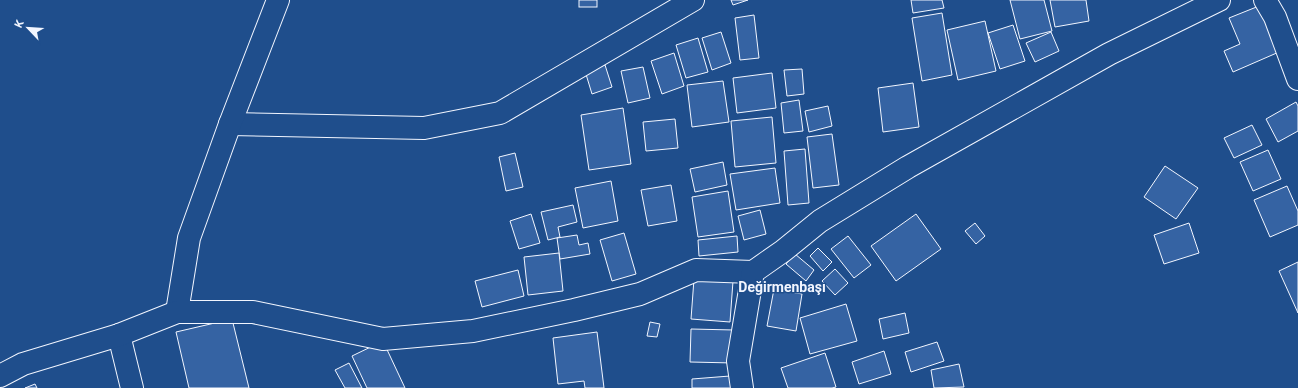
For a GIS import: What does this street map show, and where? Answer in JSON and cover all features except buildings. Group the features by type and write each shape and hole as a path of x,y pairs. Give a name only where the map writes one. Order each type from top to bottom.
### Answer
{"street":[{"path":"177,312 189,238 230,124 278,0"},
{"path":"230,124 424,128 500,113 693,0"},
{"path":"0,376 23,364 119,335 177,312 253,312 383,339 473,331 574,310 640,294 696,270 753,272 783,251 820,221 908,166 1109,54 1219,0"},
{"path":"1265,0 1274,17 1298,79"},
{"path":"742,388 738,361 753,272"},
{"path":"119,335 132,388"}],"district":[{"name":"Değirmenbaşı","path":"782,287"}]}
